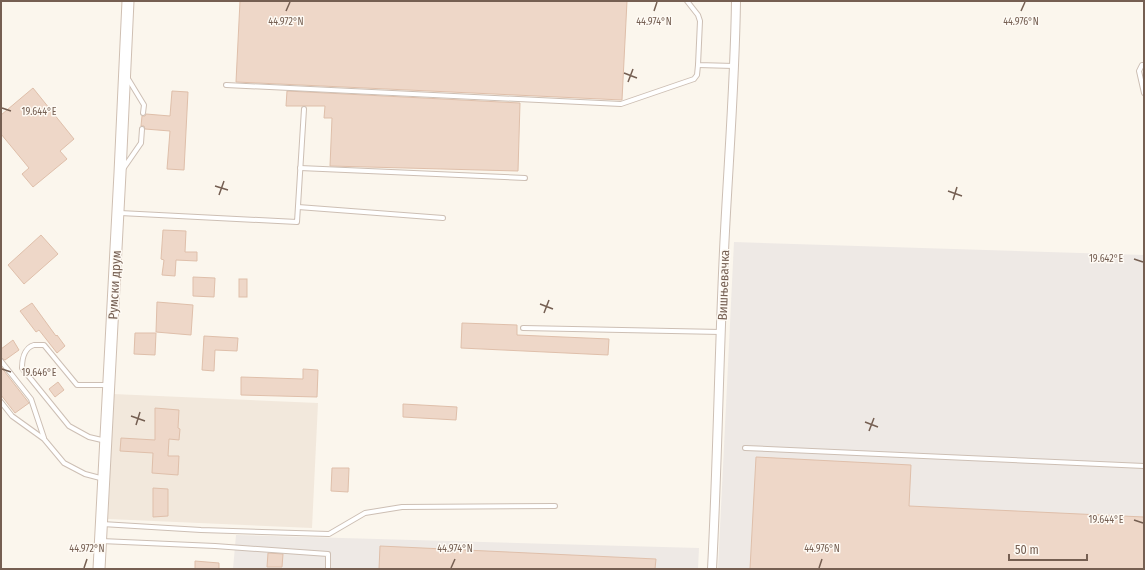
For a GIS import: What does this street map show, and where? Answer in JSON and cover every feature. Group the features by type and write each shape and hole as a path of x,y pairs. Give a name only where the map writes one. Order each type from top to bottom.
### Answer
{"main road":[{"name":"Румски друм","path":"99,569 128,1"}],"street":[{"name":"Вишњевачка","path":"712,569 725,232 736,1"}],"lane":[{"path":"226,85 621,104 694,79 697,75 700,22 698,15 687,1"},
{"path":"698,65 734,66"},
{"path":"1144,65 1142,65 1139,71 1144,93"},
{"path":"124,72 144,105 143,114"},
{"path":"117,212 297,222 304,109"},
{"path":"120,173 141,143 142,129"},
{"path":"300,168 525,178"},
{"path":"298,207 443,218"},
{"path":"522,328 721,332"},
{"path":"106,441 89,437 69,426 22,368 22,358 27,350 33,345 44,345 78,385 108,386"},
{"path":"1,361 31,399 44,439"},
{"path":"1,402 12,416 44,439 64,463 85,474 104,479"},
{"path":"745,448 1144,466"},
{"path":"102,524 201,530 329,534 365,513 402,507 555,506"},
{"path":"101,541 215,546 328,554 328,569"}],"shaded area":[{"path":"734,242 1144,255 1144,569 718,569"},
{"path":"113,394 318,403 312,528 108,519"},
{"path":"236,535 699,548 698,569 233,569"}],"building":[{"path":"240,1 627,1 622,100 236,82"},
{"path":"33,88 74,139 60,151 67,159 33,187 22,174 29,168 1,134 1,115"},
{"path":"172,91 188,92 184,170 167,169 170,131 145,129 144,126 141,126 142,116 145,116 146,114 170,116"},
{"path":"287,91 520,103 518,171 330,166 332,118 324,118 325,106 286,106"},
{"path":"163,230 186,231 185,252 197,252 197,261 176,260 175,276 162,275 164,260 161,259"},
{"path":"41,235 58,254 24,284 8,265"},
{"path":"193,277 215,278 214,297 193,296"},
{"path":"239,279 247,279 247,297 239,297"},
{"path":"157,302 193,305 191,335 156,332"},
{"path":"32,303 65,346 57,353 39,330 36,332 20,311"},
{"path":"462,323 517,325 517,335 609,339 608,355 461,348"},
{"path":"135,333 156,333 155,355 134,354"},
{"path":"204,336 238,338 237,351 215,350 214,371 202,370"},
{"path":"13,340 19,350 5,360 1,358 1,349"},
{"path":"1,367 29,403 15,413 1,395"},
{"path":"303,369 318,370 317,397 241,395 241,377 303,379"},
{"path":"58,382 64,390 55,397 49,389"},
{"path":"403,404 457,407 456,420 403,417"},
{"path":"155,408 179,410 179,440 169,439 168,456 179,456 178,475 152,473 153,453 120,451 121,438 155,440"},
{"path":"756,457 911,465 909,506 1144,517 1144,569 750,569"},
{"path":"332,468 349,468 348,492 331,491"},
{"path":"153,488 168,489 168,516 153,517"},
{"path":"380,546 656,559 655,569 379,569"},
{"path":"268,553 283,554 282,567 267,567"},
{"path":"195,561 219,563 219,569 195,569"}]}
